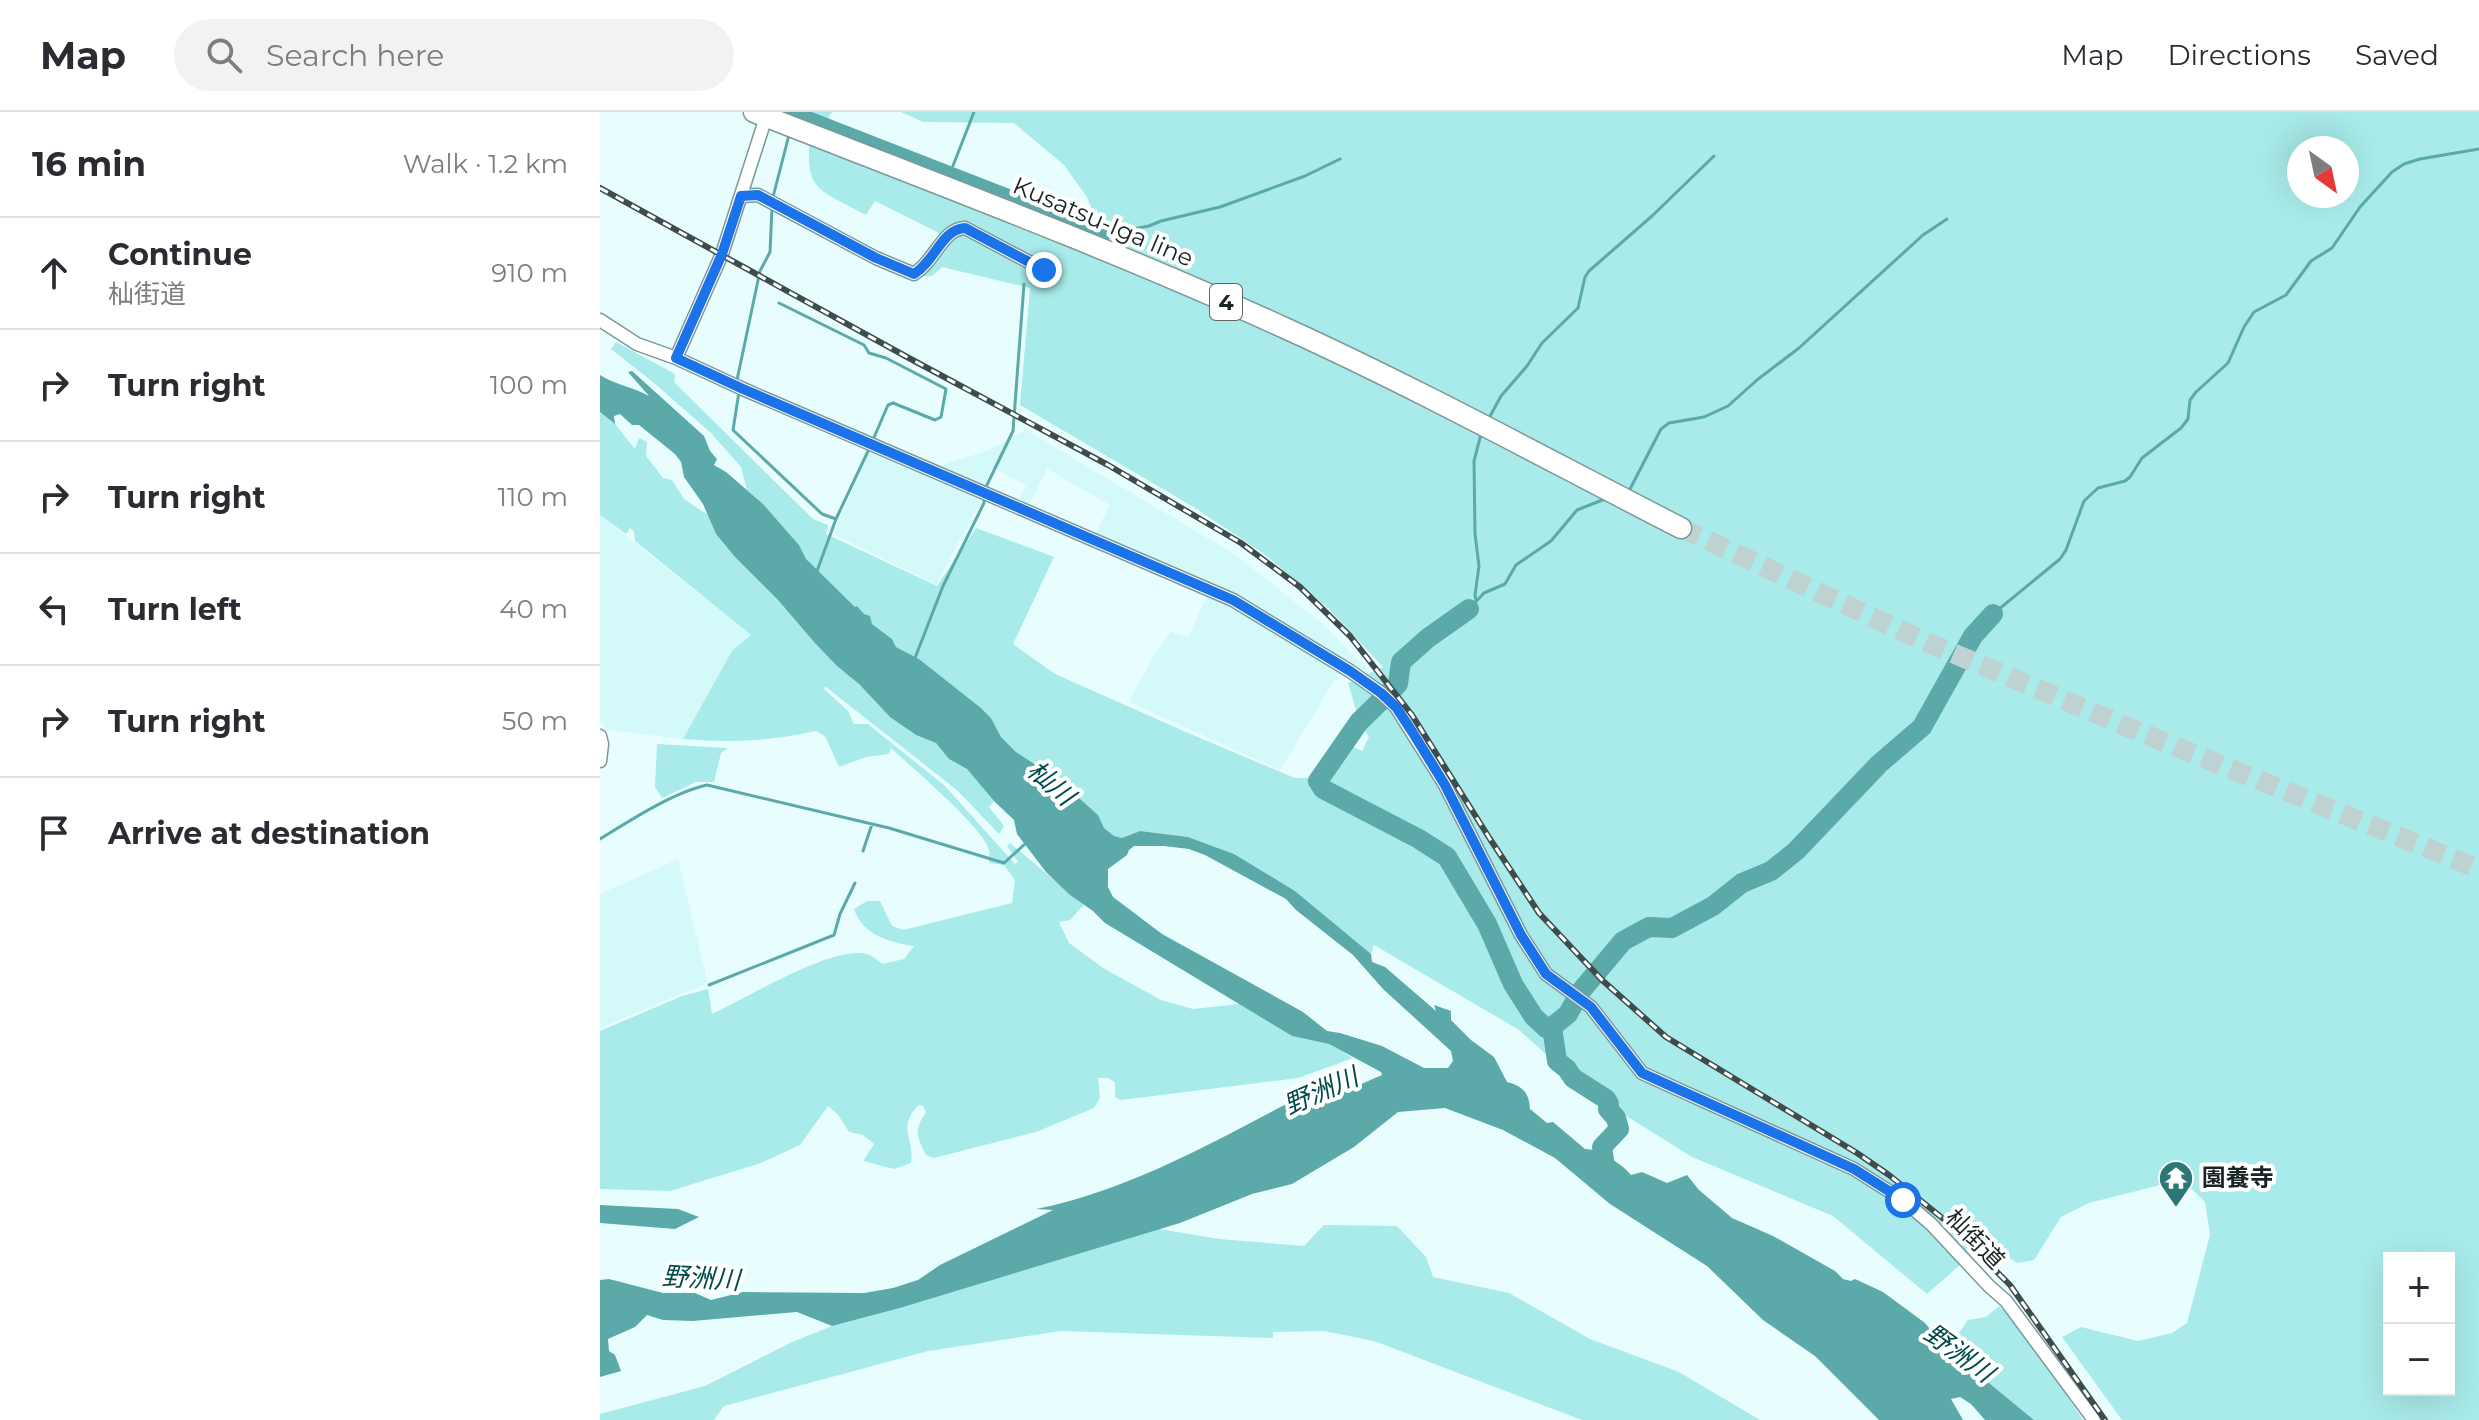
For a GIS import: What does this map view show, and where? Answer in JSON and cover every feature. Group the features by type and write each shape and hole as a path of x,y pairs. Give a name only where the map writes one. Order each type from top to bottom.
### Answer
{"main road":[{"name":"Kusatsu-Iga line","path":"760,114 1101,248 1287,329 1408,387 1681,528"}],"street":[{"path":"676,358 722,254 741,196 760,114"},
{"path":"741,196 758,195 876,258 914,274 932,260 946,236 955,228 965,228 1044,270"},
{"name":"杣街道","path":"600,320 637,344 676,358 1233,600 1286,630 1381,693 1396,707 1445,785 1521,935 1546,974 1591,1007 1642,1073 1854,1169 1903,1200 1931,1224 2012,1307 2094,1420"},
{"path":"600,736 600,761"}],"shaded area":[{"path":"779,112 833,112 829,116 833,154 864,162 1091,251 1095,217 1087,197 1064,165 1014,123 923,122 901,112 2479,112 2479,1420 2122,1420 2062,1337 2081,1327 2138,1341 2172,1333 2187,1323 2210,1235 2205,1202 2193,1190 2172,1182 2089,1203 2061,1217 2034,1260 2017,1263 1986,1242 1927,1294 1833,1216 1692,1157 1588,1092 1519,1030 1374,945 1371,954 1295,891 1234,854 1188,837 1140,831 1122,838 1114,836 1104,828 1098,815 1061,783 1016,752 1001,737 991,718 981,708 919,659 896,647 892,639 872,624 857,606 805,559 799,545 747,490 741,467 711,433 611,349 616,342 675,374 674,382 813,519 828,525 826,534 937,586 976,528 1054,557 1013,644 1055,674 1195,736 1295,778 1327,778 1346,743 1362,751 1369,737 1360,723 1348,683 1383,667 1329,609 1264,554 1195,508 1020,405 1030,288 942,267 932,276 921,277 943,235 875,201 866,215 835,199 817,185 812,176 809,149 811,129"},
{"path":"600,412 615,424 635,449 639,438 647,442 646,456 663,478 672,480 684,499 708,515 716,534 735,557 837,666 890,717 916,735 936,743 949,759 967,769 994,801 989,807 1004,826 999,834 958,791 826,687 823,688 848,711 854,724 868,724 945,786 1015,864 1018,862 1007,846 1010,843 1084,905 1070,920 1059,922 1069,943 1103,968 1161,1000 1193,1009 1239,1004 1292,1036 1329,1044 1353,1058 1298,1078 1121,1100 1115,1097 1115,1082 1098,1078 1100,1098 1094,1108 1036,1132 934,1158 926,1155 918,1137 918,1128 926,1112 919,1105 907,1127 911,1163 894,1169 863,1161 874,1144 863,1135 849,1132 828,1106 800,1145 761,1163 670,1191 600,1189 600,1031 682,996 708,989 712,1014 786,976 845,954 868,954 882,964 904,959 914,946 878,936 864,925 854,909 867,901 880,901 892,926 903,930 1012,903 1015,880 1004,865 989,863 989,850 974,827 891,748 889,754 866,757 839,767 825,736 816,731 750,740 683,739 732,651 751,635 635,541 630,528 626,534 600,515"},
{"path":"1026,430 1236,555 1323,624 1368,670 1364,675 1234,596 1093,537 1110,505 1047,469 1028,508 1016,503 1026,486 993,467 983,488 938,468 984,452"},
{"path":"870,448 982,498 936,585 834,534"},
{"path":"600,515 752,636 732,651 683,739 608,730 600,721"},
{"path":"1208,594 1232,603 1340,671 1280,770 1129,702 1156,652 1171,632 1188,637"},
{"path":"657,744 728,748 721,753 714,782 696,782 662,798 655,787"},
{"path":"678,859 708,983 600,1028 600,894"},
{"path":"1324,1225 1397,1226 1426,1257 1433,1277 1509,1293 1590,1339 1679,1372 1760,1420 1582,1420 1374,1341 1324,1331 1273,1332 1273,1338 1061,1331 928,1351 724,1406 714,1420 600,1420 600,1414 705,1386 790,1343 832,1326 1159,1229 1219,1239 1304,1246"},
{"path":"1999,1306 2028,1337 2083,1420 2034,1420 1966,1364 1957,1336 1968,1320 1986,1317"}],"water":[{"path":"632,371 704,436 717,459 714,465 763,504 799,545 806,559 855,607 870,616 872,624 892,639 896,647 919,659 981,708 991,718 1001,737 1016,752 1080,799 1098,815 1104,828 1114,836 1122,838 1140,831 1188,837 1234,854 1295,891 1371,954 1372,962 1385,967 1436,1011 1434,1005 1451,1011 1451,1020 1494,1057 1507,1082 1524,1091 1530,1109 1547,1123 1553,1122 1585,1149 1610,1158 1631,1175 1642,1172 1667,1183 1687,1175 1699,1190 1732,1218 1773,1236 1835,1271 1843,1279 1855,1279 1883,1292 1925,1323 1944,1346 2034,1420 1985,1420 1960,1397 1951,1399 1963,1420 1879,1420 1815,1356 1763,1320 1707,1266 1610,1204 1555,1158 1503,1130 1445,1108 1398,1112 1354,1147 1292,1184 1252,1194 1180,1223 832,1326 797,1312 693,1321 663,1320 647,1315 635,1327 608,1339 609,1351 615,1355 621,1371 600,1377 600,1280 609,1279 663,1293 695,1293 711,1300 743,1292 864,1293 893,1288 918,1280 940,1265 1053,1210 1036,1209 1109,1188 1179,1159 1315,1089 1343,1092 1382,1075 1329,1044 1292,1036 1105,923 1070,895 1046,872 1017,834 1014,820 967,769 949,759 936,743 916,735 890,717 837,666 735,557 716,534 703,504 684,477 681,462 675,454 620,414 614,416 615,424 600,412 600,375 649,396 628,372","holes":["1134,846 1189,849 1205,855 1286,899 1353,955 1383,989 1451,1051 1453,1061 1448,1068 1424,1068 1382,1046 1327,1031 1303,1012 1162,934 1113,897 1108,887 1108,869"]},
{"path":"600,1205 678,1209 699,1217 675,1229 600,1223"}],"waterway":[{"path":"792,112 792,115 1100,235"},
{"path":"949,176 974,112"},
{"path":"773,197 789,135"},
{"path":"1993,614 2060,559 2084,501 2098,488 2125,481 2142,458 2181,428 2188,419 2190,400 2228,363 2254,312 2286,295 2311,261 2332,248 2360,207 2392,172 2420,159 2479,149"},
{"path":"1488,420 1501,396 1542,343 1578,308 1589,271 1714,156"},
{"path":"1100,235 1220,207 1305,176 1340,159"},
{"path":"737,380 760,271 770,252 772,208"},
{"path":"1627,491 1661,429 1669,423 1704,417 1728,406 1799,348 1923,235 1947,219"},
{"path":"985,489 1013,431 1024,284"},
{"path":"779,303 864,345 869,353 886,358 946,389 941,417 935,420 893,403 888,405 872,442"},
{"path":"739,392 733,430 822,514 836,519"},
{"path":"1476,600 1479,566 1475,534 1474,461 1481,434"},
{"path":"817,571 836,519 869,449"},
{"path":"915,658 943,586 984,503 984,497"},
{"path":"1469,609 1484,593 1505,584 1516,565 1551,541 1577,510 1605,499"},
{"path":"1469,609 1401,662 1398,684 1359,722 1318,781 1323,789 1447,857 1487,924 1513,984 1534,1017 1552,1030"},
{"path":"1613,1181 1605,1166 1602,1147 1619,1129 1616,1118 1608,1109 1606,1099 1573,1078 1557,1061 1552,1027 1568,1014 1581,991 1623,941 1649,927 1672,928 1713,906 1742,883 1771,871 1796,851 1879,764 1922,727 1973,636 1993,614"},
{"path":"600,839 666,800 707,785 889,828 1004,863 1025,844"},
{"path":"863,851 872,824"},
{"path":"709,985 834,935 855,883"}],"tunnel":[{"path":"1681,528 1917,638 2479,869"}],"railway":[{"path":"600,188 1108,465 1241,543 1300,587 1350,636 1412,715 1539,913 1602,980 1666,1037 1857,1153 1946,1221 2010,1285 2105,1420"}],"place":[{"name":"園養寺","path":"2176,1209"}],"route":[{"path":"1044,270 965,228 955,228 946,236 932,260 914,274 876,258 758,195 741,196 722,254 676,358 1233,600 1350,671 1396,707 1413,733 1445,785 1521,935 1546,974 1591,1007 1642,1073 1854,1169 1903,1200"}],"water label":[{"name":"杣川","path":"1051,783"},
{"name":"野洲川","path":"1321,1091"},
{"name":"野洲川","path":"701,1278"},
{"name":"野洲川","path":"1959,1353"}]}
